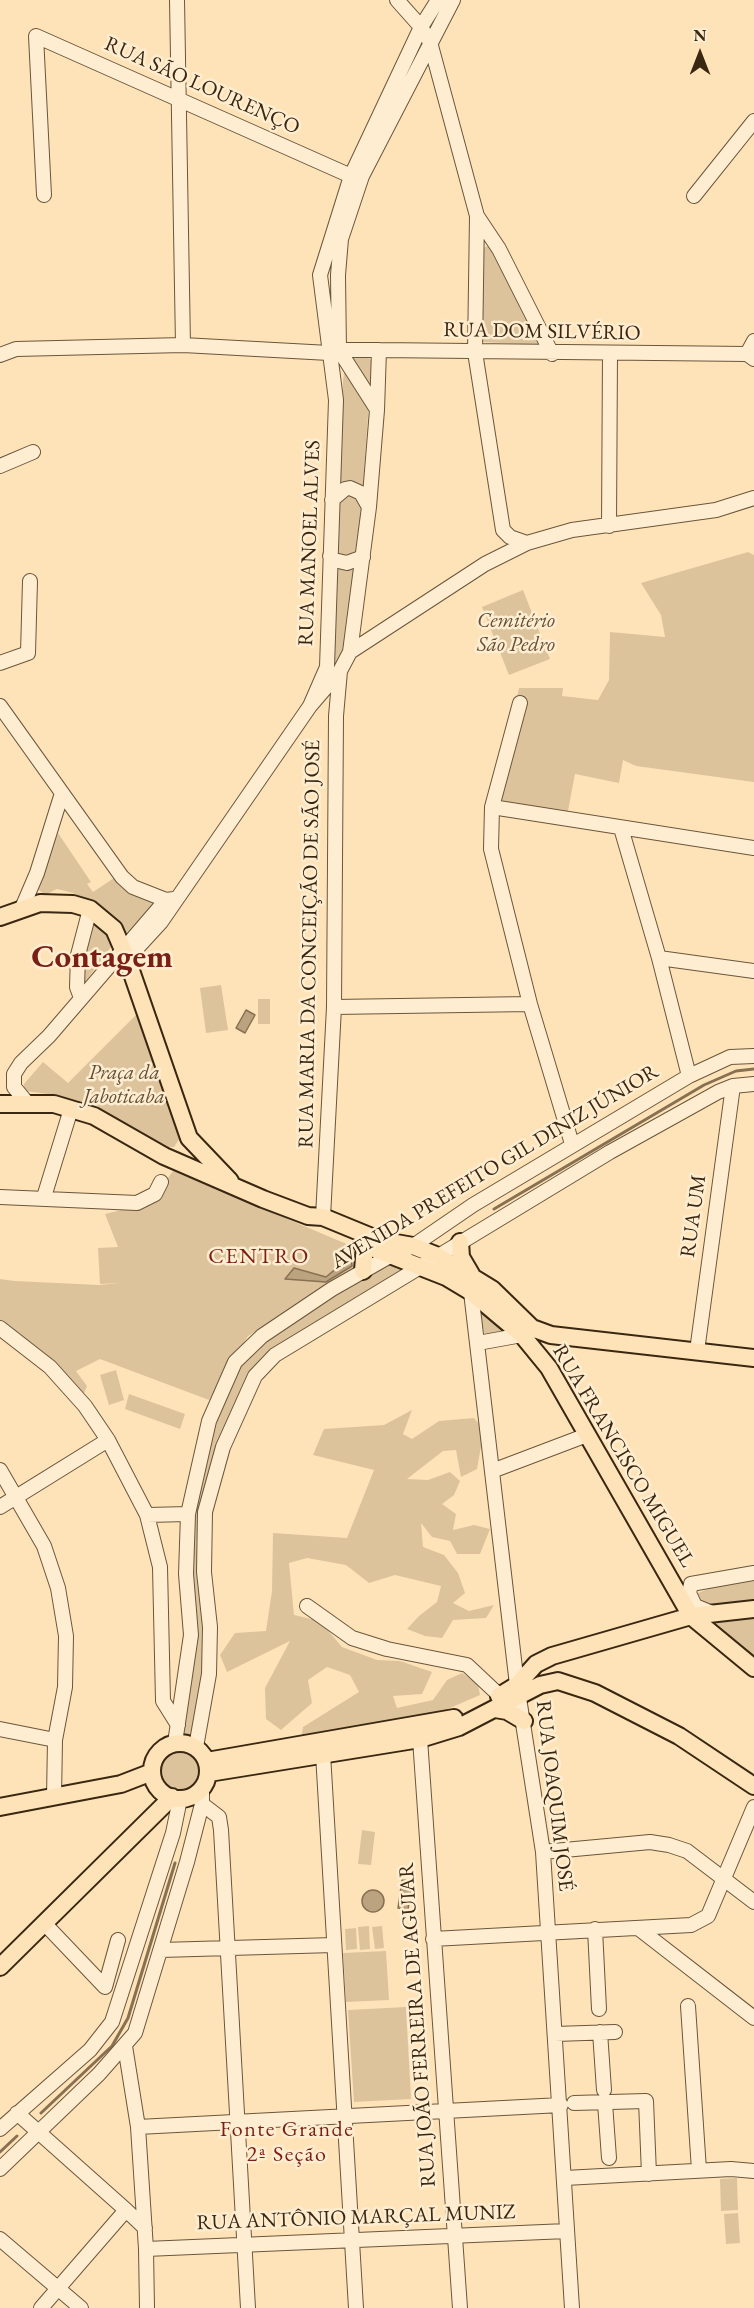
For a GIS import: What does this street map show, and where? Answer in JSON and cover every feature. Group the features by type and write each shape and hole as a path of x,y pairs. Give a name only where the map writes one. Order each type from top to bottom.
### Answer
{"main road":[{"path":"0,917 22,908 35,896 90,909 114,929 126,955 189,1138 235,1185"},
{"path":"0,1104 54,1104 94,1116 164,1156 315,1216"},
{"path":"164,1156 176,1152 189,1138"},
{"name":"RUA FRANCISCO MIGUEL","path":"315,1216 320,1226 446,1277 527,1331"},
{"name":"RUA FRANCISCO MIGUEL","path":"315,1216 379,1240 413,1246 438,1256 492,1289 527,1331 587,1435 682,1585 691,1616"},
{"path":"460,1242 461,1257 471,1275"},
{"path":"363,1271 365,1245"},
{"path":"527,1331 754,1359"},
{"path":"549,1368 552,1345 562,1337"},
{"path":"519,1691 536,1664 552,1656 691,1616 754,1610"},
{"path":"691,1616 754,1668"},
{"path":"552,1656 553,1673 558,1681"},
{"path":"208,1767 457,1717 519,1691 558,1681 595,1693 679,1736 754,1786"},
{"path":"208,1767 323,1754 420,1739 459,1727 497,1702"},
{"path":"497,1702 524,1722"},
{"path":"0,1807 134,1781 164,1788 190,1797 202,1797 208,1767 196,1747 187,1743 175,1743 161,1750 155,1758 164,1788 148,1819 0,1967"}],"street":[{"path":"177,0 183,345"},
{"path":"397,0 421,27 430,42 477,216 475,352 503,530 510,537 527,543"},
{"name":"RUA MANOEL ALVES","path":"334,352 320,275 351,176 421,27 438,0"},
{"name":"RUA MANOEL ALVES","path":"310,706 327,667 336,400 334,352 341,239 362,176 453,0"},
{"name":"RUA SÃO LOURENÇO","path":"44,195 36,36 177,96 351,176"},
{"path":"410,85 423,79 441,86"},
{"path":"694,196 754,121"},
{"path":"477,216 499,249 552,354"},
{"path":"477,242 492,244 499,249"},
{"path":"751,357 754,341"},
{"name":"RUA DOM SILVÉRIO","path":"0,355 16,349 183,345 334,352 379,350 751,357"},
{"name":"RUA MANOEL ALVES","path":"310,706 340,671 350,652 369,507 377,410 379,350"},
{"path":"334,352 377,410"},
{"path":"609,526 610,354"},
{"path":"0,466 33,452"},
{"path":"332,500 345,489 350,488 361,493 369,507"},
{"path":"350,652 485,564 527,543 572,530 716,510 754,498"},
{"path":"330,556 334,560 347,563 363,557"},
{"path":"0,663 28,653 30,581"},
{"name":"RUA MARIA DA CONCEIÇÃO DE SÃO JOSÉ","path":"315,1216 334,1007 336,716 340,671"},
{"path":"520,703 492,807 491,849 530,1004 572,1144"},
{"path":"0,706 122,877 133,887 171,899"},
{"path":"28,1104 14,1087 14,1074 81,998 161,922 171,899 310,706"},
{"path":"35,896 62,793"},
{"path":"492,807 754,848"},
{"path":"621,828 659,958 689,1076"},
{"path":"81,998 77,987 78,955 90,909"},
{"path":"659,958 754,971"},
{"path":"334,1007 530,1004"},
{"name":"AVENIDA PREFEITO GIL DINIZ JÚNIOR","path":"175,1743 191,1635 186,1574 188,1514 205,1436 214,1408 235,1362 262,1336 363,1271 413,1246 572,1144 689,1076 730,1057 754,1056"},
{"path":"196,1747 209,1674 210,1627 204,1572 205,1512 227,1440 255,1376 275,1355 610,1152 718,1092 733,1086 754,1084"},
{"name":"RUA UM","path":"697,1351 733,1086"},
{"path":"44,1197 71,1108"},
{"path":"0,1197 44,1197 102,1203 137,1203 155,1194 161,1182"},
{"name":"RUA JOAQUIM JOSÉ","path":"471,1292 519,1691 543,1852 555,2034 567,2104 565,2178 572,2308"},
{"path":"0,1328 50,1367 85,1406 108,1440 147,1515 160,1567 163,1701 178,1725"},
{"path":"478,1343 527,1331"},
{"path":"214,1408 222,1417 238,1416"},
{"path":"205,1436 218,1431 227,1440"},
{"path":"492,1471 587,1435"},
{"path":"0,1507 108,1440"},
{"path":"0,1470 44,1546 57,1588 64,1626 65,1687 55,1740 54,1797"},
{"path":"147,1515 188,1514"},
{"path":"682,1585 754,1573"},
{"path":"682,1585 695,1606 712,1613"},
{"path":"308,1606 352,1638 387,1649 466,1665 497,1702"},
{"path":"0,1729 55,1740"},
{"name":"RUA JOÃO FERREIRA DE AGUIAR","path":"420,1739 453,2235 460,2308"},
{"path":"323,1754 356,2308"},
{"path":"0,2129 90,2050 112,2022 180,1811 164,1788"},
{"path":"202,1797 219,1817 240,2121 248,2308"},
{"path":"0,2169 125,2046 135,2033 161,1950 202,1797"},
{"path":"0,1815 18,1804"},
{"path":"433,1939 691,1924 708,1916 754,1807"},
{"path":"543,1852 650,1842 669,1845 687,1851 754,1902"},
{"path":"44,1923 105,1987 118,1940"},
{"path":"638,1928 754,2018"},
{"path":"595,1929 599,2009"},
{"path":"161,1950 334,1944"},
{"path":"688,2007 699,2170"},
{"path":"600,2032 609,2158"},
{"path":"555,2034 615,2032"},
{"path":"125,2046 138,2127 145,2228 147,2308"},
{"path":"138,2127 567,2104 605,2096 646,2102 649,2174"},
{"path":"17,2113 145,2228"},
{"path":"565,2178 699,2170 754,2171"},
{"path":"41,2308 126,2210"},
{"name":"RUA ANTÔNIO MARÇAL MUNIZ","path":"146,2249 245,2242 567,2231"},
{"path":"0,2239 81,2308"}],"green space":[{"path":"487,246 491,249 541,345 482,342 482,249"},
{"path":"347,354 368,357 372,361 354,606 348,646 331,677 343,380"},
{"path":"748,552 754,555 754,782 636,766 623,760 619,783 575,774 567,816 498,805 526,699 517,697 519,688 563,688 562,696 598,700 609,680 610,632 665,637 661,615 641,583"},
{"name":"Cemitério São Pedro","path":"523,590 550,659 509,675 482,607"},
{"path":"58,833 91,882 87,884 93,892 117,876 159,903 127,937 95,903 57,889 45,895 35,887"},
{"path":"93,922 114,943 82,986 85,948"},
{"path":"221,985 228,1030 206,1033 200,988"},
{"path":"258,999 270,999 270,1024 258,1024"},
{"name":"Praça da Jaboticaba","path":"140,1011 180,1127 180,1138 174,1147 160,1147 57,1095 24,1091 24,1084 43,1062 68,1083"},
{"name":"Praça da Jaboticaba","path":"173,1171 361,1250 360,1267 248,1336 209,1400 100,1359 76,1371 87,1386 82,1398 0,1324 0,1279 99,1285 119,1283 100,1284 98,1248 118,1247 105,1214 134,1207 156,1194"},
{"path":"388,1264 406,1269 267,1354 255,1369 201,1507 204,1674 190,1738 178,1736 197,1485 218,1415 240,1365 269,1336 320,1302"},
{"path":"476,1302 508,1332 497,1337 485,1335"},
{"path":"116,1370 124,1400 109,1405 100,1375"},
{"path":"129,1394 185,1414 180,1429 125,1409"},
{"path":"412,1410 403,1434 412,1439 439,1421 474,1418 484,1430 477,1469 461,1477 456,1450 443,1451 407,1479 428,1480 450,1472 460,1481 454,1495 442,1504 456,1514 453,1530 474,1525 490,1529 480,1554 457,1554 450,1541 432,1537 421,1523 423,1547 444,1555 458,1573 465,1593 453,1603 469,1611 494,1605 486,1618 453,1620 442,1638 425,1636 407,1629 437,1602 441,1586 395,1575 369,1583 346,1565 307,1558 289,1563 294,1615 320,1621 342,1647 377,1660 400,1661 432,1672 422,1694 393,1696 397,1708 433,1700 447,1680 462,1673 478,1684 480,1695 427,1718 301,1739 303,1727 359,1692 350,1675 327,1667 308,1680 312,1703 281,1730 266,1719 265,1688 290,1641 227,1672 220,1655 235,1633 266,1631 272,1591 273,1533 347,1538 374,1470 313,1455 324,1429 384,1425"},
{"path":"754,1580 754,1663 715,1633 696,1594 712,1587"},
{"path":"181,1750 189,1751 196,1756 201,1763 201,1779 196,1786 189,1791 181,1792 173,1791 166,1786 161,1779 160,1771 161,1763 166,1756 173,1751"},
{"path":"362,1830 375,1832 371,1865 358,1864"},
{"path":"369,1926 370,1949 360,1950 358,1927"},
{"path":"382,1926 384,1948 375,1949 372,1927"},
{"path":"356,1928 357,1949 346,1950 345,1929"},
{"path":"386,1951 389,2000 346,2002 343,1953"},
{"path":"406,2007 411,2099 354,2102 348,2010"},
{"path":"737,2178 738,2210 721,2211 720,2179"},
{"path":"738,2213 740,2243 726,2244 724,2214"}],"shaded area":[{"path":"246,1010 255,1015 245,1033 236,1028"},
{"path":"351,1256 352,1266 326,1282 285,1279 294,1268 326,1277"},
{"path":"402,1880 412,1881 408,1910 398,1908"},
{"path":"369,1890 377,1890 384,1897 384,1905 377,1912 369,1912 362,1905 362,1897"}],"waterway":[{"path":"494,1209 704,1085 736,1071 754,1069"},
{"path":"41,2113 112,2046 128,2018 175,1863"},
{"path":"0,2152 17,2136"}],"district":[{"name":"Contagem","path":"102,958"},
{"name":"CENTRO","path":"259,1257"},
{"name":"Fonte Grande 2ª Seção","path":"287,2142"}]}
